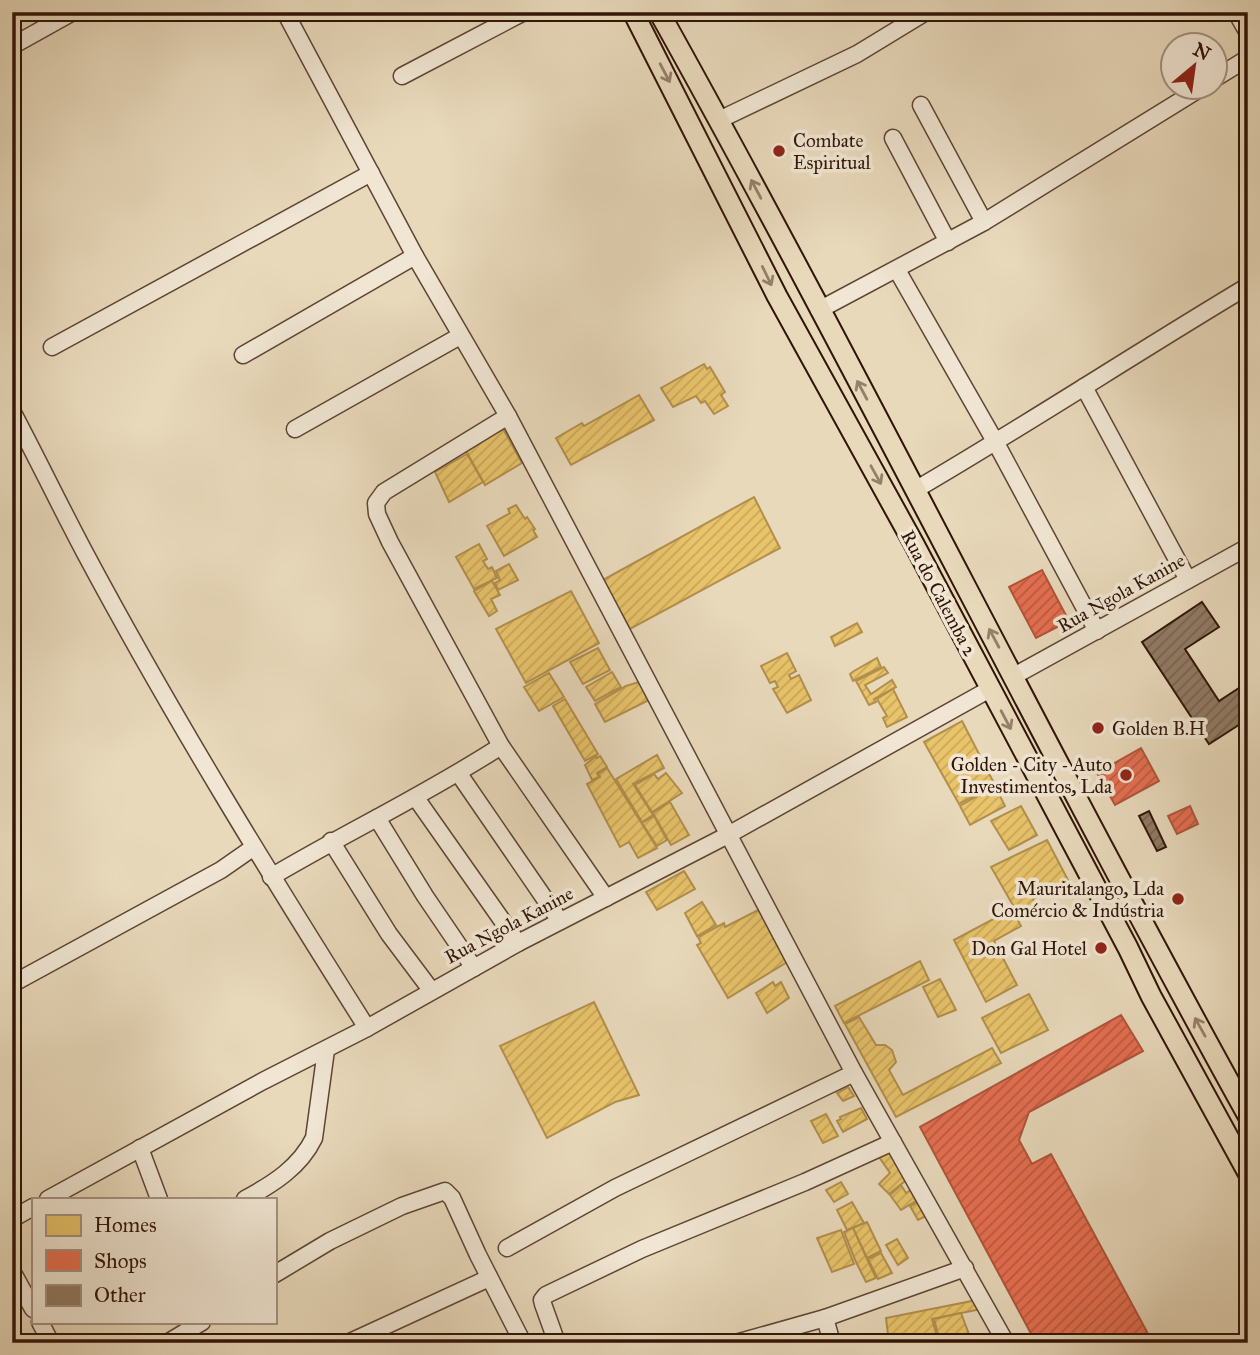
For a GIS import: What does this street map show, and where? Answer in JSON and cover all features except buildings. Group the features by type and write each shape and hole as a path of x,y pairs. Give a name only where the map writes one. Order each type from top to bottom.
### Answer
{"main road":[{"name":"Rua do Calemba 2","path":"633,12 777,296 914,544 1128,948 1150,996 1248,1172"},
{"name":"Rua do Calemba 2","path":"659,12 1014,676 1081,808 1248,1116"}],"street":[{"path":"12,46 72,12"},
{"path":"285,12 415,256 508,416 854,1073 1006,1343"},
{"path":"402,76 523,12"},
{"path":"719,120 857,54 926,12"},
{"path":"1236,12 1248,33"},
{"path":"1228,70 1248,58"},
{"path":"819,310 984,222 1178,102"},
{"path":"920,105 984,222"},
{"path":"893,138 948,242"},
{"path":"52,347 371,173"},
{"path":"243,355 415,256"},
{"path":"897,270 996,443 1097,631"},
{"path":"915,490 996,443 1248,286"},
{"path":"295,429 460,335"},
{"path":"1084,387 1188,580"},
{"path":"12,411 85,553 271,877 367,1028"},
{"path":"508,416 384,492 376,503 377,514 501,746 606,898"},
{"name":"Rua Ngola Kanine","path":"1014,676 1248,547"},
{"name":"Rua Ngola Kanine","path":"50,1198 263,1081 367,1028 518,943 728,835 990,689"},
{"path":"271,877 331,841 459,774 501,746"},
{"path":"459,774 560,922"},
{"path":"416,798 518,943"},
{"path":"377,818 474,968"},
{"path":"331,841 389,934 431,990"},
{"path":"12,984 221,870 254,847"},
{"path":"247,1198 285,1173 308,1150 314,1138 326,1050"},
{"path":"507,1248 615,1188 854,1073"},
{"path":"557,1343 543,1304 546,1295 642,1249 805,1182 893,1142"},
{"path":"140,1148 159,1198"},
{"path":"276,1273 330,1241 402,1206 444,1191 452,1198 521,1342"},
{"path":"12,1219 32,1208"},
{"path":"736,1343 825,1318 965,1268"},
{"path":"12,1271 32,1307"},
{"path":"348,1343 489,1278"},
{"path":"825,1318 832,1343"},
{"path":"41,1324 51,1343"},
{"path":"167,1343 199,1324"}],"place":[{"name":"Combate Espiritual","path":"779,151"},
{"name":"Golden B.H","path":"1098,728"},
{"name":"Golden - City - Auto Investimentos, Lda","path":"1126,775"},
{"name":"Mauritalango, Lda Comércio & Indústria","path":"1178,899"},
{"name":"Don Gal Hotel","path":"1101,948"}]}
